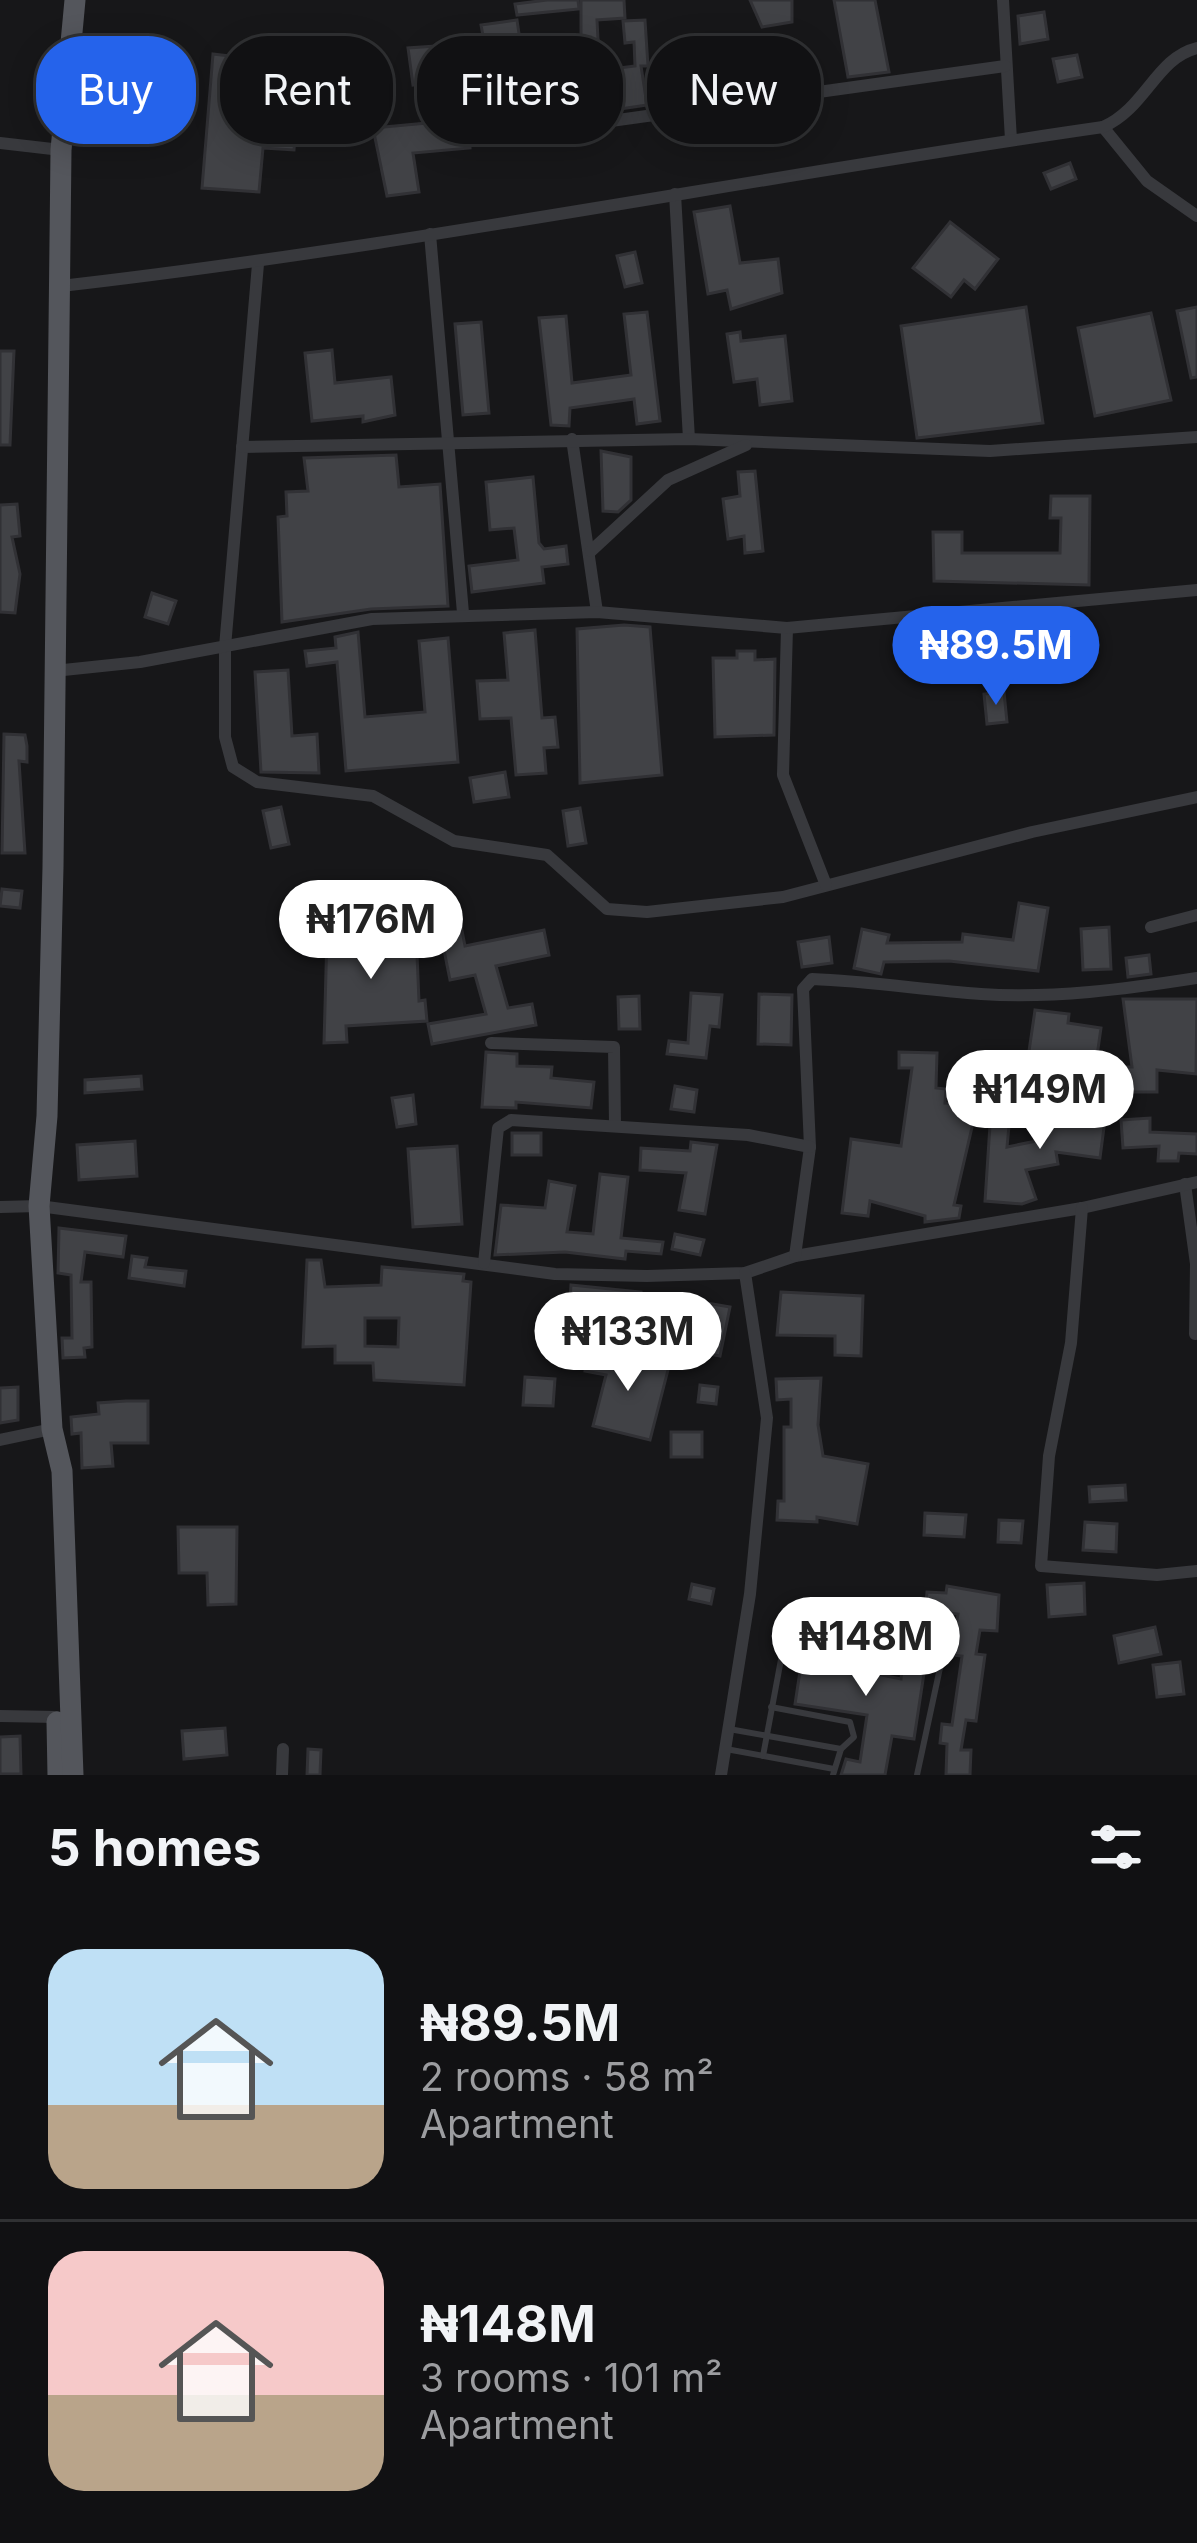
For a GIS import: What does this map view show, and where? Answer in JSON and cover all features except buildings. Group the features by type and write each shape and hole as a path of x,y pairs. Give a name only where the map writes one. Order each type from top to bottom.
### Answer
{"main road":[{"path":"58,1775 53,1438 39,1206 47,1116 61,150 75,0"},
{"path":"53,1438 62,1471 74,1775"}],"street":[{"path":"1004,0 1011,140"},
{"path":"62,286 258,264 1103,127 1136,106 1166,64 1197,48"},
{"path":"623,119 1006,66"},
{"path":"1103,127 1147,181 1197,217"},
{"path":"0,143 61,150"},
{"path":"675,194 689,439"},
{"path":"430,234 444,445 463,613"},
{"path":"258,264 225,647 225,737 233,767 257,782 374,796 454,841 511,845 548,855 607,909 722,906 1197,797"},
{"path":"242,447 689,439 990,451 1197,436"},
{"path":"572,440 597,612"},
{"path":"590,551 682,471 756,441"},
{"path":"54,671 372,620 463,613 597,612 787,628 1197,590"},
{"path":"787,628 783,775 826,885"},
{"path":"1151,927 1197,916"},
{"path":"795,1256 810,1147 810,1054 802,989 812,979 910,983 982,994 1083,992 1197,978"},
{"path":"491,1043 614,1047 615,1125"},
{"path":"484,1263 499,1128 511,1120 748,1135 810,1147"},
{"path":"0,1207 39,1206 555,1274 745,1273 795,1256 1082,1208 1191,1183 1195,1334"},
{"path":"1082,1208 1071,1343 1049,1456 1041,1566 1157,1576 1197,1571"},
{"path":"721,1775 750,1594 767,1418 745,1273"},
{"path":"0,1440 53,1438"},
{"path":"0,1716 57,1717"},
{"path":"282,1775 283,1750"}],"lane":[{"path":"916,1775 949,1626"},
{"path":"763,1756 785,1639 801,1630 850,1628"},
{"path":"726,1749 834,1772 841,1749 854,1737 850,1722 771,1707"},
{"path":"729,1729 841,1749"}]}
